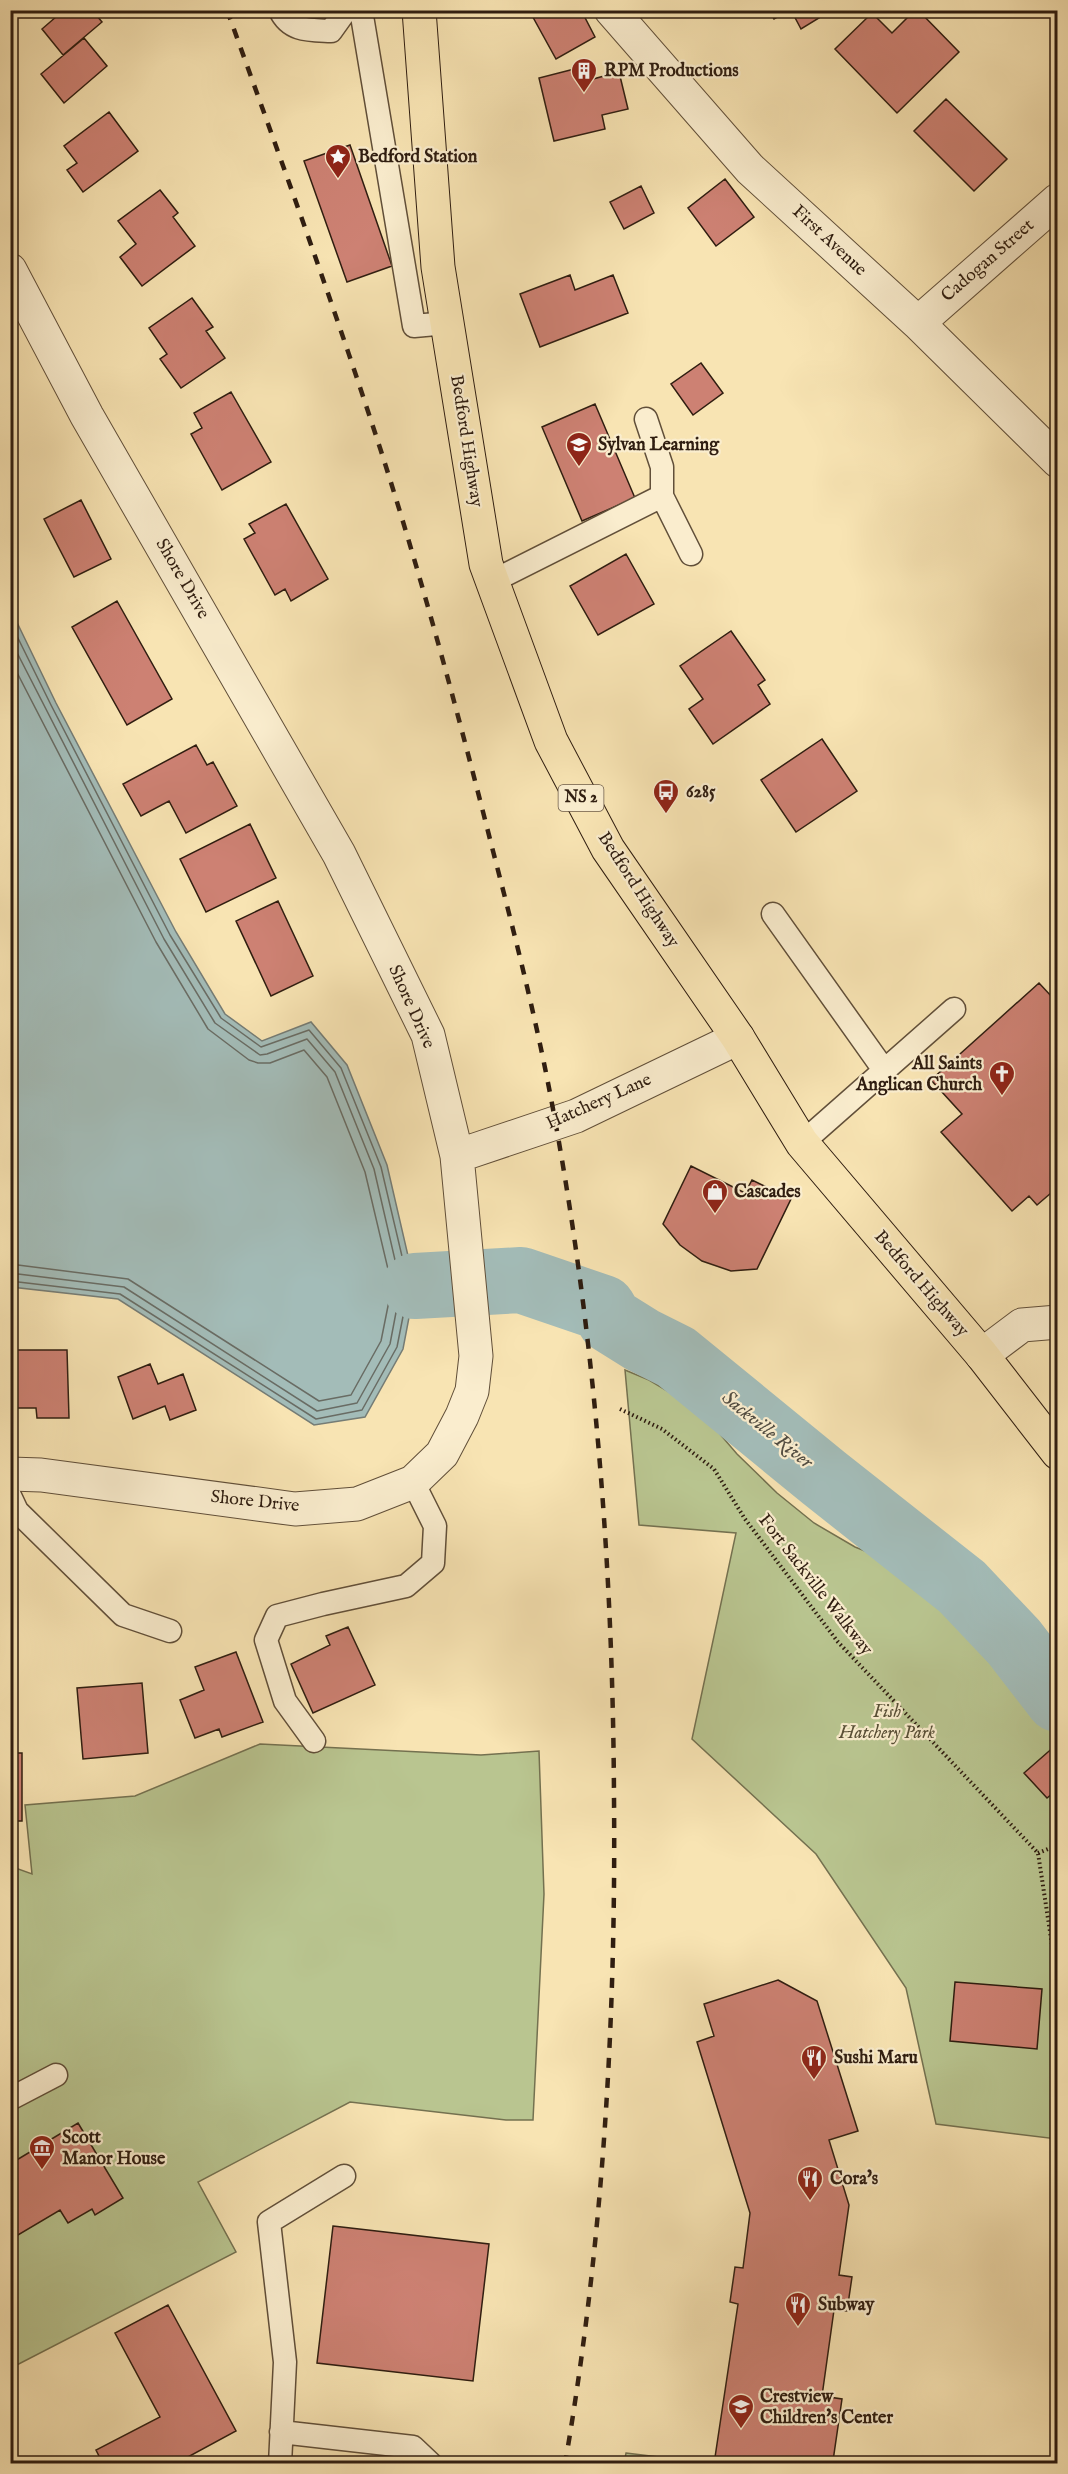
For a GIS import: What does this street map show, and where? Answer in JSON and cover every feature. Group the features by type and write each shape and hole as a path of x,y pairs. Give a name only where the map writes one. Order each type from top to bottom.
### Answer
{"main road":[{"name":"Bedford Highway","path":"419,10 438,267 486,564 551,741 608,849 738,1038 802,1143 982,1355 1058,1453"}],"street":[{"name":"First Avenue","path":"611,10 750,169 918,323 1058,461"},
{"name":"Cadogan Street","path":"918,323 1058,200"},
{"name":"Shore Drive","path":"10,270 87,416 339,854 428,1035 457,1156 476,1356 472,1391 442,1454 413,1482 357,1504 295,1509 41,1475 10,1474"},
{"name":"Hatchery Lane","path":"457,1156 576,1116 738,1038"},
{"path":"982,1355 1022,1325 1058,1322"}],"lane":[{"path":"280,10 282,15 300,30 331,31 346,10"},
{"path":"361,10 414,326 447,323"},
{"path":"646,419 662,467 662,496 691,554"},
{"path":"493,581 662,496"},
{"path":"773,914 884,1070"},
{"path":"802,1143 954,1009"},
{"path":"314,1742 285,1701 266,1640 277,1616 406,1586 433,1563 435,1526 413,1482"},
{"path":"10,1496 17,1511 123,1615 170,1630"},
{"path":"10,2099 56,2075"},
{"path":"280,2463 285,2362 268,2222 344,2176"},
{"path":"281,2432 413,2447 431,2463"}],"path":[{"name":"Fort Sackville Walkway","path":"620,1409 662,1429 714,1469 745,1519 838,1642 1038,1853"},
{"path":"1058,1845 1038,1853 1058,1984"}],"green space":[{"name":"Fish Hatchery Park","path":"625,1370 649,1380 691,1405 777,1493 814,1523 855,1547 916,1571 951,1591 992,1618 1008,1641 1024,1650 1019,1662 1057,1723 1057,2139 936,2124 906,1988 816,1854 692,1739 736,1533 639,1525"},
{"name":"Scott Manor House","path":"260,1744 481,1755 539,1751 544,1894 533,2120 506,2120 350,2102 198,2182 236,2252 11,2368 10,1866 32,1874 25,1805 135,1796"},
{"path":"626,2453 708,2463 624,2463"}],"water":[{"path":"10,608 56,703 176,932 225,1014 262,1041 311,1022 347,1065 387,1165 415,1286 403,1349 365,1417 314,1425 118,1299 11,1287"}],"building":[{"path":"64,10 92,10 102,22 63,55 42,29"},
{"path":"529,10 581,10 595,37 556,59"},
{"path":"769,10 790,10 774,19"},
{"path":"791,10 832,10 801,29"},
{"path":"915,10 918,10 959,52 897,113 835,49 872,13 892,33"},
{"path":"84,38 107,66 64,103 41,74"},
{"name":"RPM Productions","path":"590,65 593,79 619,72 628,109 602,115 605,129 554,141 539,78"},
{"path":"946,99 1007,159 974,191 914,131"},
{"path":"109,112 138,151 83,192 67,170 77,163 64,146"},
{"path":"350,145 392,266 347,282 304,161"},
{"path":"725,179 754,217 716,246 688,208"},
{"path":"641,186 654,213 624,229 610,202"},
{"path":"160,190 178,213 173,217 195,246 142,286 120,257 136,244 118,221"},
{"path":"570,275 575,290 613,275 628,313 540,347 520,294"},
{"path":"192,298 213,327 206,331 225,358 181,388 160,359 167,354 149,328"},
{"path":"701,363 723,393 693,415 671,384"},
{"path":"231,392 271,462 222,490 191,434 202,428 194,413"},
{"path":"10,402 16,412 10,415"},
{"path":"595,404 635,498 582,521 542,427"},
{"path":"81,500 111,559 74,577 44,519"},
{"path":"286,504 328,579 291,601 285,589 275,595 244,539 255,533 249,524"},
{"path":"626,554 654,604 598,635 570,586"},
{"path":"117,601 172,699 127,725 72,627"},
{"path":"731,631 765,680 758,685 770,704 713,744 689,709 703,699 680,666"},
{"path":"822,739 857,791 796,832 761,780"},
{"path":"196,745 207,765 213,762 237,806 186,833 169,801 141,816 123,784"},
{"path":"250,824 276,878 206,912 180,859"},
{"path":"278,901 313,976 271,996 236,921"},
{"name":"All Saints Anglican Church","path":"1039,983 1052,997 1058,992 1058,1187 1037,1205 1029,1196 1012,1211 941,1132 962,1114 931,1080"},
{"path":"691,1166 745,1193 752,1180 791,1199 757,1269 731,1271 702,1261 680,1245 663,1224"},
{"path":"10,1350 67,1350 69,1418 37,1418 36,1408 10,1408"},
{"path":"150,1364 158,1384 183,1374 196,1410 170,1420 165,1406 133,1419 118,1377"},
{"path":"348,1627 375,1685 313,1713 291,1664 330,1645 326,1636"},
{"path":"236,1652 263,1722 222,1737 219,1729 195,1738 180,1700 204,1690 195,1667"},
{"path":"142,1683 148,1753 83,1759 77,1688"},
{"path":"1056,1745 1058,1789 1047,1798 1024,1773"},
{"path":"10,1753 22,1753 22,1821 10,1821"},
{"path":"778,1980 817,2001 858,2131 829,2140 849,2205 839,2275 852,2277 847,2311 834,2310 822,2396 842,2399 833,2461 847,2464 714,2464 738,2304 730,2302 735,2267 743,2268 750,2213 697,2042 714,2036 704,2004"},
{"path":"955,1982 1042,1989 1037,2049 950,2041"},
{"name":"Scott Manor House","path":"78,2123 123,2198 95,2215 92,2209 68,2223 60,2210 18,2235 10,2222 10,2198 14,2196 10,2190 10,2164"},
{"path":"333,2226 489,2244 473,2381 317,2363"},
{"path":"168,2305 236,2431 175,2464 103,2464 96,2450 160,2417 115,2333"}],"waterway":[{"name":"Sackville River","path":"415,1286 521,1280 603,1308 610,1320 676,1357 962,1587 1014,1642 1058,1699"}],"railway":[{"path":"227,10 363,396 440,650 533,1012 568,1194 580,1280 599,1452 610,1625 614,1798 613,1965 598,2215 589,2298 565,2464"}],"place":[{"name":"RPM Productions","path":"584,94"},
{"name":"Bedford Station","path":"338,180"},
{"name":"Sylvan Learning","path":"579,468"},
{"name":"6285","path":"666,815"},
{"name":"All Saints Anglican Church","path":"1002,1097"},
{"name":"Cascades","path":"715,1215"},
{"name":"Sushi Maru","path":"814,2081"},
{"name":"Scott Manor House","path":"42,2171"},
{"name":"Cora's","path":"810,2202"},
{"name":"Subway","path":"798,2328"},
{"name":"Crestview Children's Center","path":"741,2430"}]}
